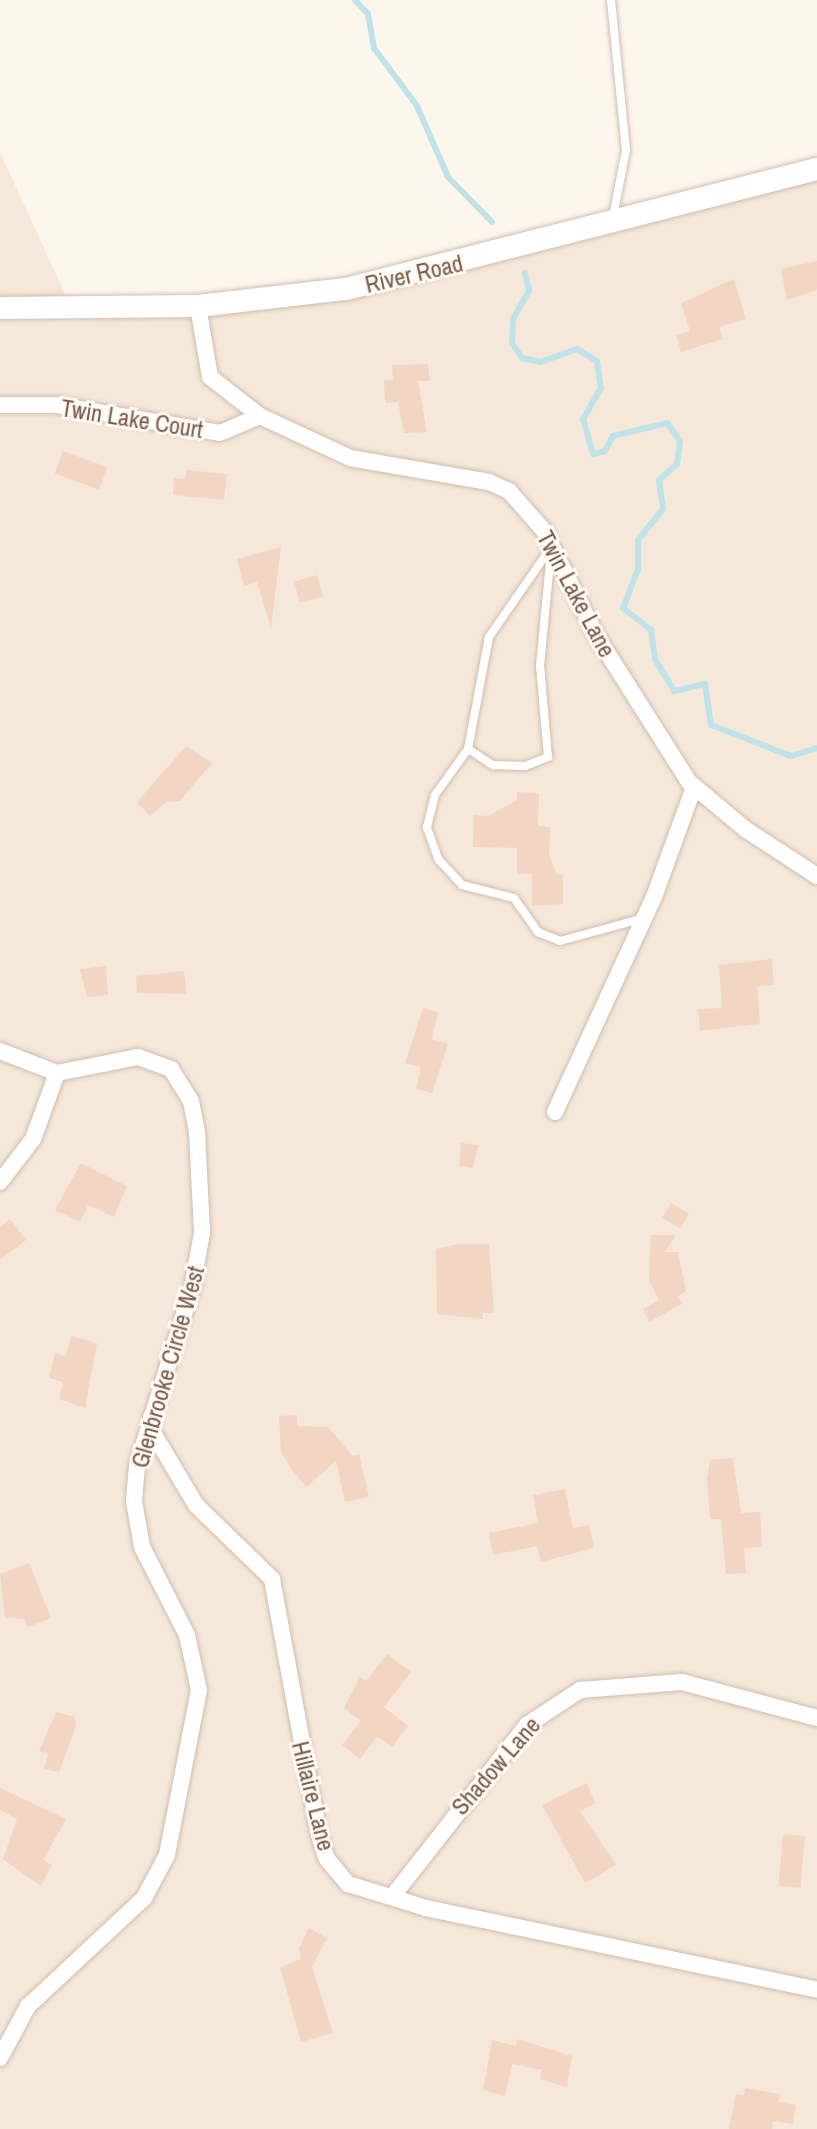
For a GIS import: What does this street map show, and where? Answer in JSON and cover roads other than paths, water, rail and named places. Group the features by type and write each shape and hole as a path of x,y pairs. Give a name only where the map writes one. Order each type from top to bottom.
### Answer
{"main road":[{"name":"River Road","path":"0,308 198,306 404,278 817,169"}],"street":[{"name":"Twin Lake Lane","path":"198,306 210,377 260,416 350,458 500,486 536,520 638,707 694,787 817,876"},
{"name":"Twin Lake Court","path":"0,405 57,405 220,433 260,416"},
{"path":"555,1112 644,918 694,787"},
{"path":"0,1051 57,1073 33,1139 0,1182"},
{"name":"Glenbrooke Circle West","path":"0,2058 47,1984 157,1883 197,1727 198,1679 178,1612 135,1526 137,1466 200,1255 202,1185 191,1101 171,1069 146,1058 57,1073"},
{"name":"Hillaire Lane","path":"151,1411 152,1431 196,1505 261,1561 276,1588 292,1706 327,1859 348,1884 392,1897 817,1990"},
{"name":"Shadow Lane","path":"392,1897 519,1734 580,1690 682,1682 817,1718"}],"lane":[{"path":"611,0 626,150 612,222"},
{"path":"552,546 489,637 468,749 435,795 427,828 438,859 462,885 514,898 538,932 560,941 644,918"},
{"path":"468,749 493,765 525,766 548,757 540,666 543,586 552,546"}],"waterway":[{"path":"355,0 368,14 374,48 417,106 448,177 492,222"},
{"path":"525,273 529,291 513,319 512,343 522,358 541,362 577,349 597,361 601,388 583,419 593,454 605,451 613,436 667,423 680,441 677,464 659,480 663,509 638,540 638,569 623,608 651,630 655,659 674,691 705,684 711,725 791,756 817,748"}]}
